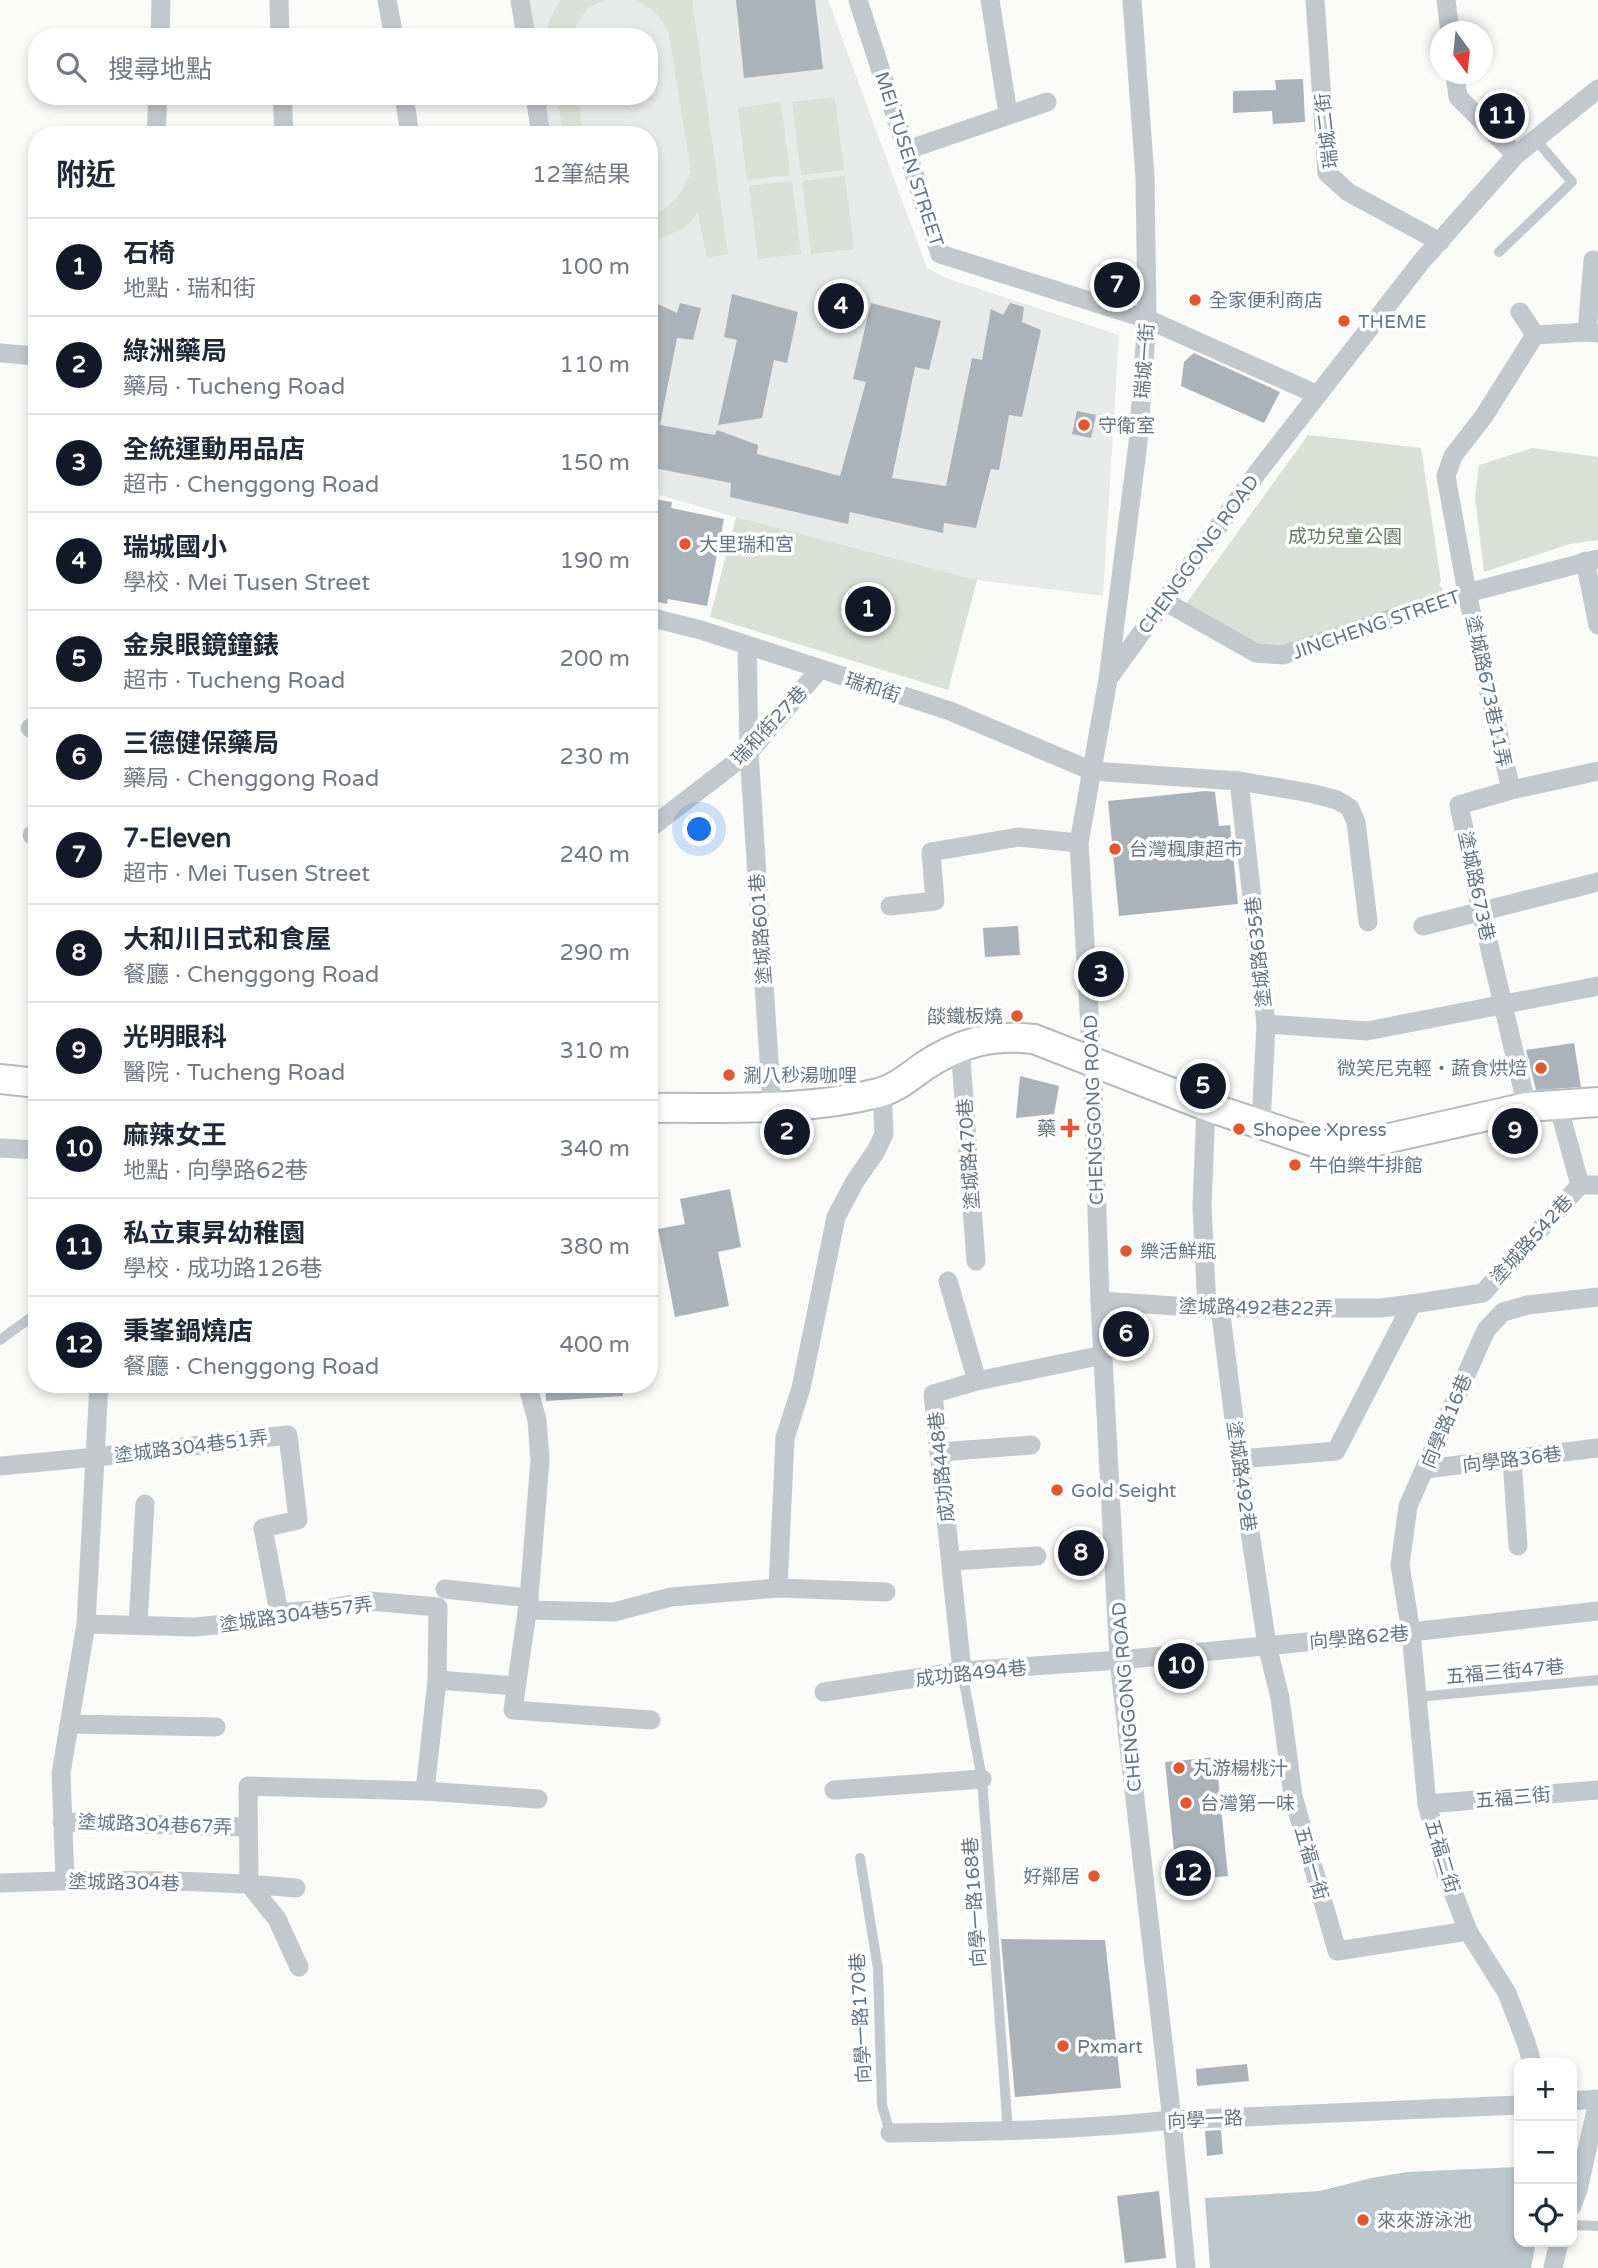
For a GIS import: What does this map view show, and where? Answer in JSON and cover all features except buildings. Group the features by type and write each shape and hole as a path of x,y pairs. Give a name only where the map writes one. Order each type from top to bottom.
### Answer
{"street":[{"path":"160,28 161,0"},
{"path":"279,0 280,28"},
{"path":"387,0 392,28"},
{"path":"520,0 525,28"},
{"name":"MEI TUSEN STREET","path":"858,0 940,254 1147,319 1318,395"},
{"path":"990,0 1008,114"},
{"name":"瑞城一街","path":"1108,679 1138,443 1147,319 1145,177 1132,0"},
{"name":"瑞城二街","path":"1315,0 1327,173 1348,192 1440,242"},
{"path":"1446,0 1449,21"},
{"path":"1456,84 1458,97 1516,155"},
{"name":"CHENGGONG ROAD","path":"1186,2268 1172,2120 1119,1660 1100,1301 1092,1062 1079,843 1108,679 1257,472 1421,262 1516,155 1598,89"},
{"path":"907,150 1046,102"},
{"path":"156,126 158,105"},
{"path":"282,105 284,126"},
{"path":"405,105 409,126"},
{"path":"536,105 540,126"},
{"path":"1520,312 1535,335 1592,332 1593,260"},
{"name":"塗城路673巷11弄","path":"1511,790 1467,593 1446,477 1453,456 1484,416 1535,335"},
{"path":"0,353 28,355"},
{"path":"1591,560 1598,625"},
{"name":"JINCHENG STREET","path":"1164,601 1256,653 1283,655 1467,593 1591,560"},
{"name":"瑞和街","path":"658,619 701,630 950,712 1092,771 1239,781 1337,800 1350,808 1356,822 1368,922"},
{"name":"塗城路601巷","path":"747,646 748,752 772,1107"},
{"name":"瑞和街27巷","path":"658,822 748,752 820,669"},
{"name":"塗城路673巷","path":"1527,1107 1459,805 1511,790 1598,771"},
{"name":"塗城路635巷","path":"1239,781 1266,1024 1261,1124"},
{"path":"890,906 935,901 931,852 1018,837 1079,843"},
{"path":"1423,926 1598,882"},
{"path":"1266,1024 1367,1031 1598,986"},
{"path":"658,1108 772,1107 833,1102 890,1090 960,1046 1007,1037 1034,1039 1206,1106 1326,1146 1363,1144 1527,1107 1598,1102"},
{"name":"塗城路470巷","path":"960,1046 976,1261"},
{"path":"0,1079 28,1082"},
{"path":"778,1588 785,1438 801,1388 836,1217 884,1134 882,1092"},
{"name":"塗城路542巷","path":"1483,1293 1589,1185 1558,1105"},
{"name":"塗城路492巷","path":"1206,1106 1202,1207 1214,1307 1268,1645"},
{"path":"0,1148 28,1150"},
{"path":"948,1281 977,1381"},
{"name":"塗城路492巷22弄","path":"1100,1301 1214,1307 1381,1308 1483,1293"},
{"name":"向學路16巷","path":"1411,1632 1400,1565 1408,1506 1486,1330 1503,1312 1528,1305 1598,1297"},
{"path":"1239,1459 1336,1451 1412,1304"},
{"name":"成功路448巷","path":"962,1671 933,1394 977,1381 1103,1355"},
{"path":"65,1881 61,1773 86,1624 99,1393"},
{"path":"530,1393 537,1420 540,1460 528,1604 513,1710 650,1720"},
{"name":"塗城路304巷51弄","path":"96,1457 288,1435 298,1520 263,1528 279,1614"},
{"path":"941,1451 1031,1445"},
{"name":"向學路36巷","path":"1426,1469 1598,1448"},
{"path":"0,1466 96,1457"},
{"path":"1512,1459 1518,1546"},
{"path":"138,1625 145,1504"},
{"path":"951,1561 1037,1556"},
{"path":"446,1589 528,1604 614,1612 671,1597 778,1588 886,1592"},
{"name":"塗城路304巷57弄","path":"86,1624 194,1627 238,1623 369,1601 438,1607 437,1680 425,1791"},
{"name":"向學路62巷","path":"1119,1660 1598,1611"},
{"name":"五福二街","path":"1411,1632 1427,1804 1445,1871 1468,1931 1507,1993 1531,2058"},
{"name":"五福一街","path":"1268,1645 1280,1698 1293,1796 1337,1951 1468,1931"},
{"name":"成功路494巷","path":"824,1692 962,1671 1119,1660"},
{"path":"437,1680 516,1686"},
{"path":"69,1724 216,1727"},
{"path":"834,1790 982,1779"},
{"path":"299,1967 277,1919 249,1884 248,1786 425,1791 538,1799"},
{"name":"五福三街","path":"1427,1804 1598,1790"},
{"name":"塗城路304巷67弄","path":"62,1822 248,1827"},
{"name":"塗城路304巷","path":"0,1883 65,1881 249,1884 296,1888"},
{"path":"1577,2101 1598,2100 1577,2193"},
{"name":"向學一路","path":"890,2133 1008,2131 1118,2126 1172,2120 1514,2105"},
{"path":"1553,2268 1558,2247"}],"lane":[{"path":"1499,252 1572,182 1536,140"},
{"path":"0,1340 28,1320"},
{"name":"向學一路168巷","path":"962,1671 982,1779 1008,2131"},
{"name":"五福三街47巷","path":"1416,1697 1598,1680"},
{"name":"向學一路170巷","path":"860,1858 878,1969 881,2105 890,2133"},
{"path":"1577,2225 1598,2226"}],"shaded area":[{"path":"526,0 828,0 927,268 946,278 1119,335 1103,596 977,580 658,495 658,126 549,126 546,105 658,105 658,28 531,28"},
{"name":"來來游泳池","path":"1514,2167 1514,2247 1535,2247 1531,2268 1210,2268 1205,2198 1320,2191 1407,2172"}],"green space":[{"path":"561,0 605,0 588,8 574,28 548,28"},
{"path":"636,0 692,0 728,254 707,258 698,213 683,229 658,239 658,211 675,199 684,188 691,172 668,29 654,11"},
{"path":"835,97 844,170 801,175 792,102"},
{"path":"781,102 790,175 747,180 738,108"},
{"path":"558,105 579,105 582,126 562,126"},
{"path":"845,176 854,249 811,254 802,181"},
{"path":"792,181 801,254 758,259 749,186"},
{"name":"成功兒童公園","path":"1308,435 1421,448 1441,581 1439,585 1443,589 1431,605 1266,654 1185,605"},
{"path":"1532,448 1598,457 1598,540 1570,544 1484,572 1475,498 1479,465"},
{"path":"736,517 977,580 948,690 710,617"}],"place":[{"name":"私立東昇幼稚園","path":"1502,116"},
{"name":"7-Eleven","path":"1117,285"},
{"name":"全家便利商店","path":"1195,300"},
{"name":"瑞城國小","path":"841,306"},
{"name":"THEME","path":"1344,321"},
{"name":"守衛室","path":"1084,425"},
{"name":"大里瑞和宮","path":"685,544"},
{"name":"石椅","path":"868,609"},
{"name":"台灣楓康超市","path":"1115,849"},
{"name":"全統運動用品店","path":"1101,974"},
{"name":"燄鐵板燒","path":"1017,1016"},
{"name":"微笑尼克輕‧蔬食烘焙","path":"1541,1068"},
{"name":"涮八秒湯咖哩","path":"729,1075"},
{"name":"金泉眼鏡鐘錶","path":"1203,1086"},
{"name":"藥","path":"1070,1128"},
{"name":"Shopee Xpress","path":"1239,1129"},
{"name":"光明眼科","path":"1515,1131"},
{"name":"綠洲藥局","path":"787,1132"},
{"name":"牛伯樂牛排館","path":"1295,1165"},
{"name":"樂活鮮瓶","path":"1126,1251"},
{"name":"三德健保藥局","path":"1126,1334"},
{"name":"Gold Seight","path":"1057,1490"},
{"name":"大和川日式和食屋","path":"1081,1553"},
{"name":"麻辣女王","path":"1181,1666"},
{"name":"丸游楊桃汁","path":"1179,1768"},
{"name":"台灣第一味","path":"1186,1803"},
{"name":"秉峯鍋燒店","path":"1188,1873"},
{"name":"好鄰居","path":"1094,1876"},
{"name":"Pxmart","path":"1063,2046"},
{"name":"來來游泳池","path":"1363,2220"}]}
